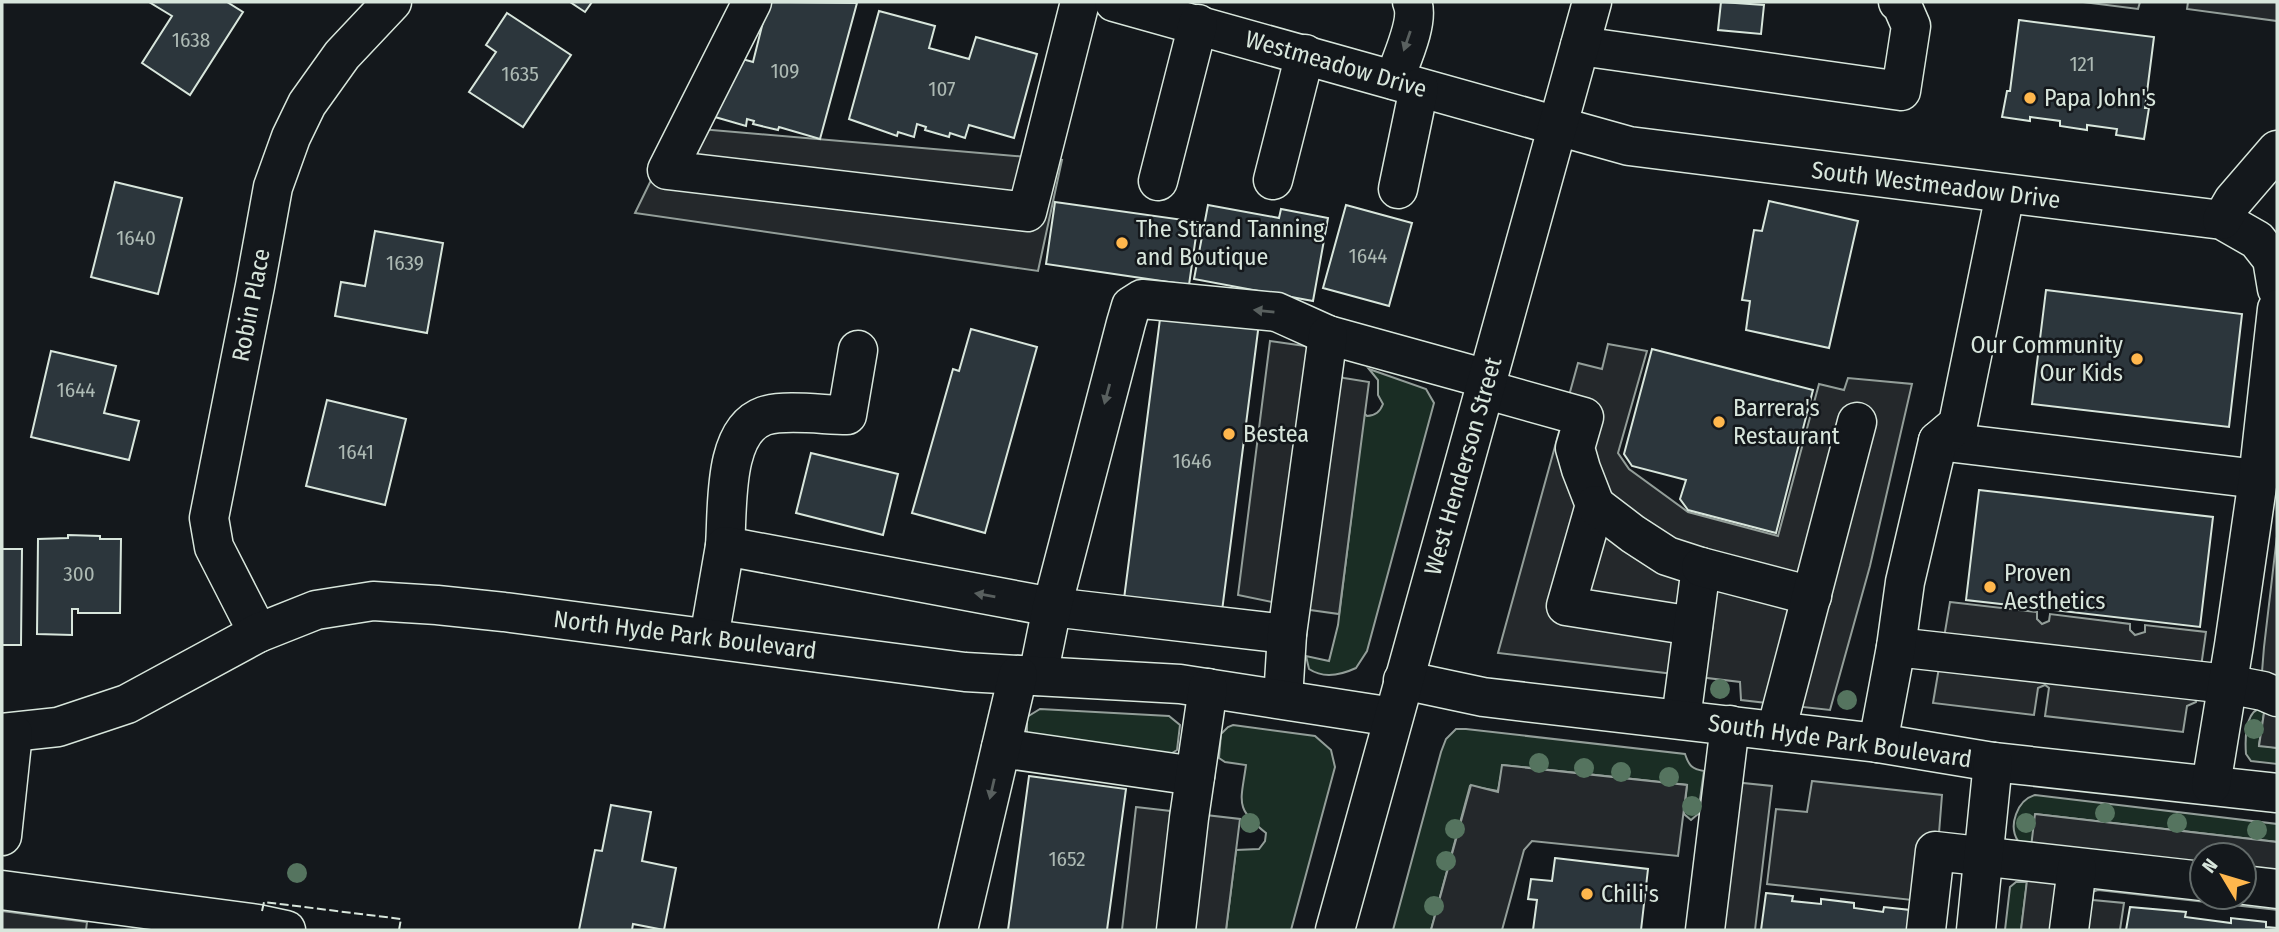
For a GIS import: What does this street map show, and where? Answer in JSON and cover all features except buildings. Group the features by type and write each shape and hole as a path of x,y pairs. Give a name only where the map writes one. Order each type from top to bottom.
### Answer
{"street":[{"name":"Robin Place","path":"258,633 214,547 209,517 256,286 272,187 307,104 341,55 392,2"},
{"path":"752,2 667,170 1027,212 1080,2"},
{"path":"1398,189 1414,22 1415,8 1412,2"},
{"name":"West Henderson Street","path":"1335,930 1592,2"},
{"path":"1580,46 1901,91 1911,26 1901,3 1898,2"},
{"name":"Westmeadow Drive","path":"1131,4 1558,128"},
{"path":"1158,181 1198,24"},
{"path":"1273,180 1305,54"},
{"name":"South Westmeadow Drive","path":"1558,128 1629,146 2222,220 2257,240 2272,259 2277,289"},
{"path":"2222,220 2233,201 2277,150"},
{"path":"1878,743 1905,582 1938,441 1958,424 2005,194"},
{"path":"958,930 1001,748 1052,607 1131,306 1142,299 1277,312 1328,335 1584,417 1575,448 1595,505 1667,556 1812,596"},
{"path":"2211,785 2227,684 2263,550 2265,469 2277,309"},
{"path":"1283,699 1287,634 1328,335"},
{"path":"709,638 725,546 732,456 744,430 764,416 847,415 858,350"},
{"path":"1776,731 1857,422"},
{"path":"1938,441 2265,469"},
{"path":"1595,505 1566,606 1693,626"},
{"path":"725,546 1052,607 1287,634"},
{"path":"1681,719 1701,567"},
{"name":"North Hyde Park Boulevard","path":"7,733 58,727 127,704 258,633 316,610 373,601 491,611 965,672 1208,688 1393,717"},
{"path":"1896,647 2227,684 2263,691 2277,697"},
{"name":"South Hyde Park Boulevard","path":"1403,680 1483,697 1878,743 1993,762 2277,793"},
{"path":"1175,930 1208,688"},
{"path":"1705,930 1730,725"},
{"path":"2,836 7,733"},
{"path":"1001,748 1195,776"},
{"path":"1976,930 1993,762"},
{"path":"1926,930 1935,850 2188,880"},
{"path":"2069,930 2077,868"},
{"path":"2258,886 2277,888"},
{"path":"2,890 286,930"}],"green space":[{"path":"1369,369 1426,389 1434,403 1367,651 1356,668 1327,675 1309,669 1306,656 1329,661 1338,625 1364,413 1367,416 1375,414 1383,404 1378,395 1378,380"},
{"path":"1040,709 1169,716 1180,725 1177,750 1167,756 1027,734 1027,717"},
{"path":"2258,709 2264,713 2259,745 2277,748 2277,764 2251,761 2246,754 2248,722"},
{"path":"1233,725 1315,736 1331,750 1335,767 1291,930 1226,930 1236,850 1259,849 1265,841 1266,833 1249,817 1242,804 1246,765 1225,762 1219,758 1221,734"},
{"path":"1456,729 1685,754 1692,766 1704,771 1698,814 1691,820 1684,814 1687,785 1503,765 1498,791 1470,786 1431,930 1393,930 1441,752 1446,739"},
{"path":"2035,795 2277,824 2277,842 2036,814 2032,844 2018,841 2014,828 2016,814 2023,802"},
{"path":"2016,882 2027,882 2021,930 2005,930 2010,887"}],"shaded area":[{"path":"2083,2 2140,2 2138,9"},
{"path":"2188,2 2277,2 2277,21 2187,9"},
{"path":"677,127 1062,160 1038,271 635,213"},
{"path":"1270,341 1305,346 1340,371 1341,377 1369,382 1339,614 1238,595"},
{"path":"1608,344 1647,351 1618,453 1629,469 1688,512 1778,536 1819,384 1844,390 1848,378 1912,384 1870,566 1830,710 1741,700 1740,682 1498,653 1578,363 1602,369"},
{"path":"2277,536 2277,748 2259,746 2264,713 2264,647"},
{"path":"1950,602 2037,612 2037,619 2042,624 2049,621 2050,614 2130,624 2130,630 2135,635 2145,632 2145,625 2206,632 2196,702 2187,706 2183,732 2045,716 2049,688 2045,685 2038,688 2034,715 1933,703"},
{"path":"1502,765 1687,785 1678,856 1532,841 1524,850 1502,930 1431,930 1471,785 1498,792"},
{"path":"1704,779 1772,786 1755,930 1686,930"},
{"path":"1812,781 1942,795 1939,833 1921,901 1767,884 1776,809 1807,812"},
{"path":"1136,807 1240,819 1226,930 1122,930"},
{"path":"2035,814 2277,842 2277,910 2258,908 2258,841 2188,841 2188,900 2098,890 2092,892 2093,900 2124,903 2120,930 2021,930"},
{"path":"2,911 87,922 86,930 2,930"}],"fence":[{"path":"262,911 264,902 401,919 399,930"}],"place":[{"name":"Papa John's","path":"2030,98"},
{"name":"The Strand Tanning and Boutique","path":"1122,243"},
{"name":"Our Community Our Kids","path":"2137,359"},
{"name":"Barrera's Restaurant","path":"1719,422"},
{"name":"Bestea","path":"1229,434"},
{"name":"Proven Aesthetics","path":"1990,587"},
{"name":"Chili's","path":"1587,894"}]}
